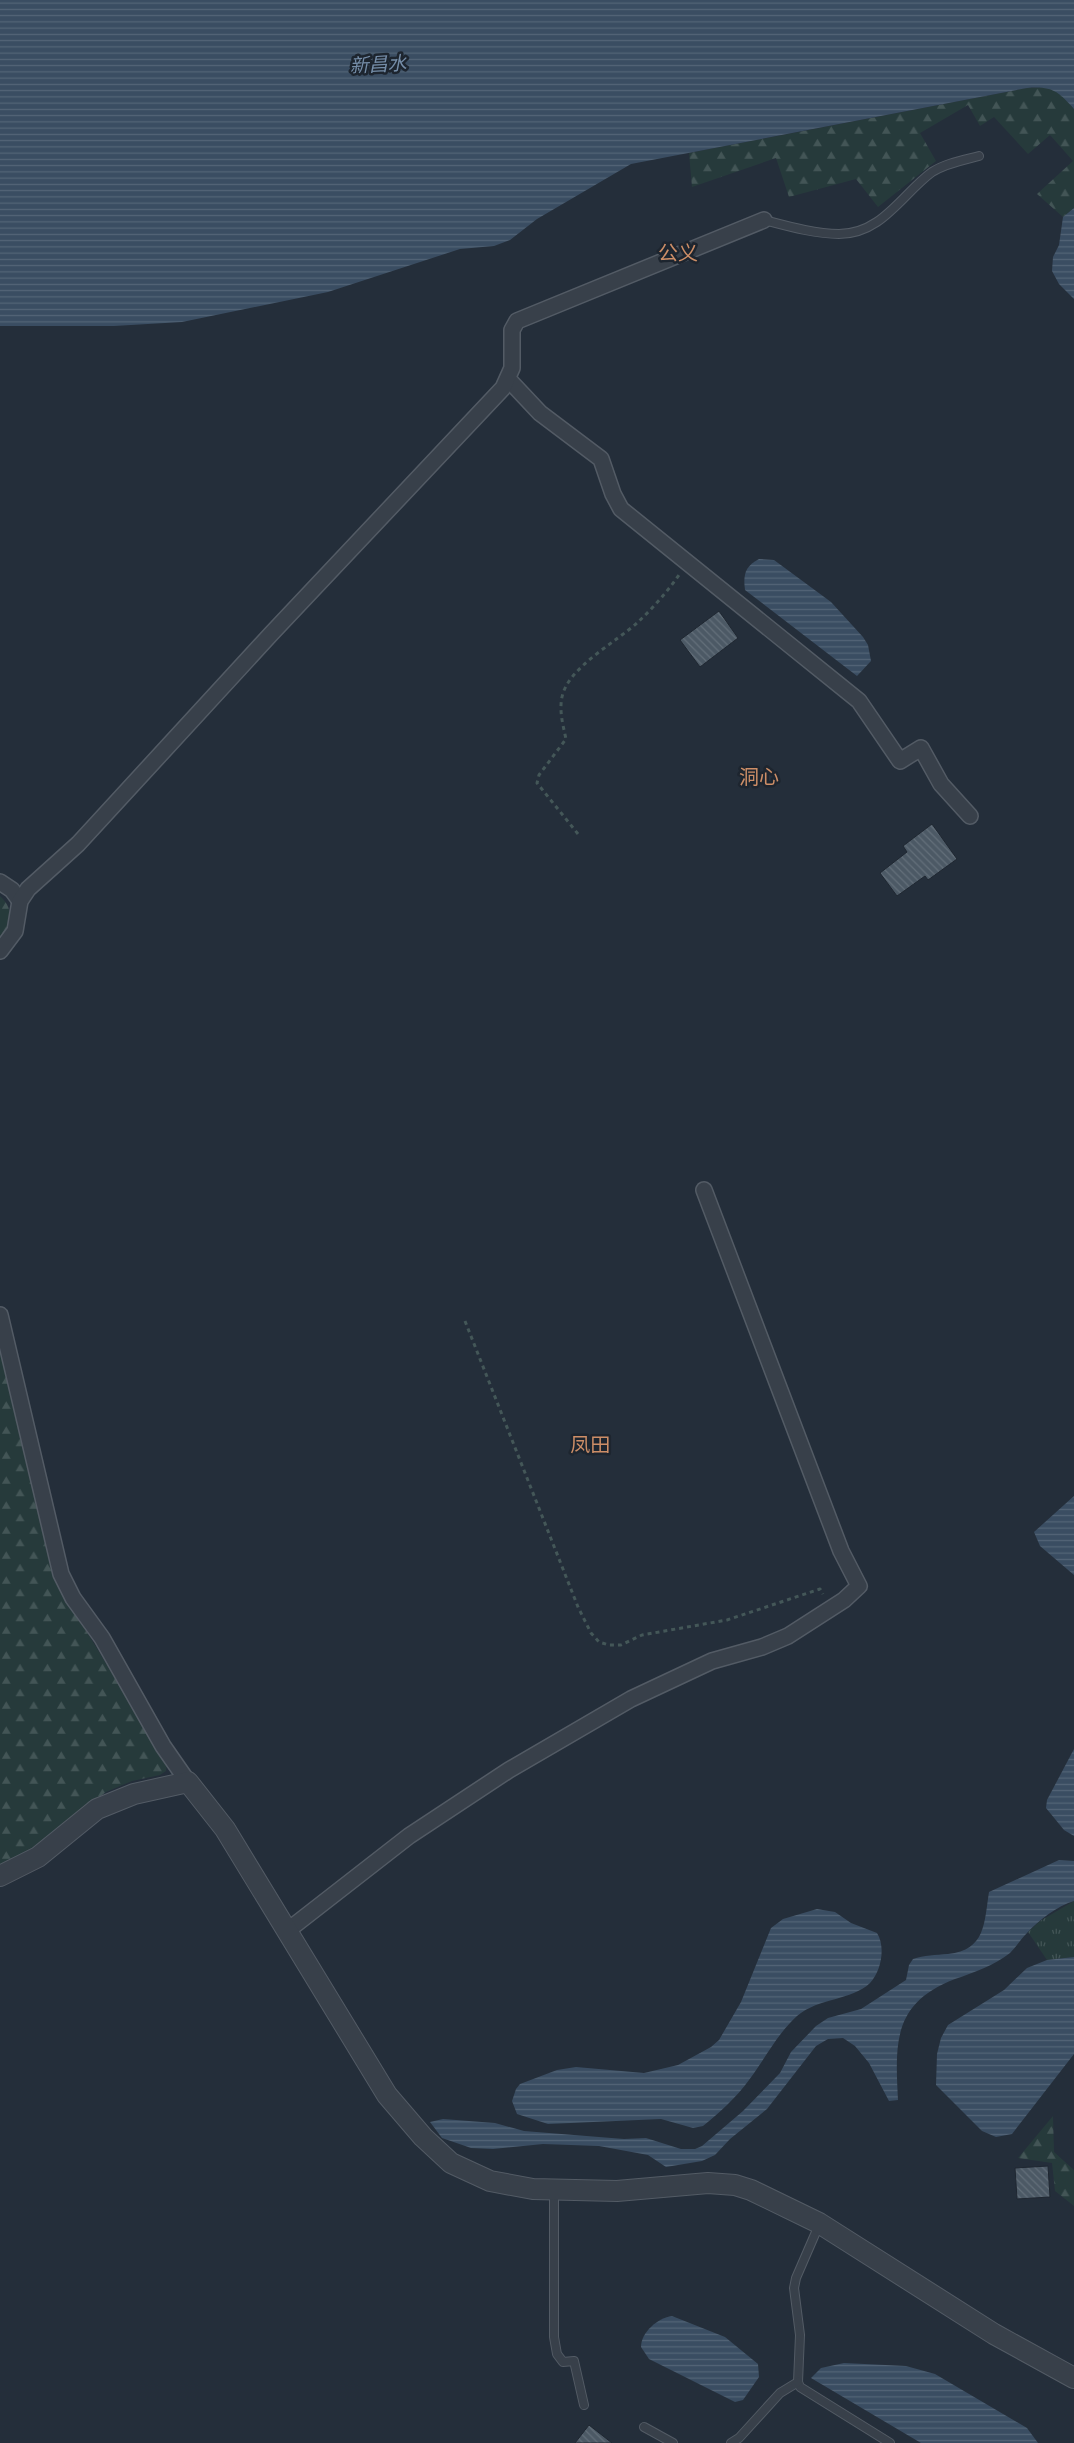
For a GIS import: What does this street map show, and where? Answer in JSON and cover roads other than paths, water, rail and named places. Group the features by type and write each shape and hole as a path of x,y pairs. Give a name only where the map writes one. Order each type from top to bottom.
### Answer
{"street":[{"path":"0,951 15,931 20,901 28,889 78,844 277,627 503,388 508,379 513,357 512,330 521,318 764,220"},
{"path":"508,379 540,414 601,458 613,494 621,509 859,701 900,761 921,748 941,784 970,816"},
{"path":"0,882 12,890 20,901"},
{"path":"287,1930 402,1842 509,1770 631,1699 712,1661 762,1647 788,1636 854,1593 859,1586 841,1551 704,1190"},
{"path":"0,1315 61,1574 74,1598 102,1638 163,1746 188,1782 225,1829 372,2073 393,2102 423,2137 452,2163 477,2176 512,2186 554,2190 616,2191 721,2183 752,2190 819,2223 994,2334 1074,2378"},
{"path":"0,1876 38,1858 97,1808 134,1794 167,1785 188,1782"}],"lane":[{"path":"764,220 784,226 839,234 852,232 878,221 889,213 932,172 947,164 979,156"},
{"path":"554,2190 554,2338 557,2354 563,2362 574,2361 584,2405"},
{"path":"819,2223 795,2283 795,2304 800,2335 798,2382 800,2387 890,2443"},
{"path":"731,2443 739,2438 780,2393 798,2382"},
{"path":"644,2427 673,2443"}],"water":[{"name":"新昌水","path":"0,0 1074,0 1074,109 1054,91 1043,88 1027,88 631,164 537,219 510,240 494,246 460,249 328,292 182,322 114,326 0,326"},
{"path":"1074,208 1074,299 1059,284 1052,271 1053,257 1059,245 1063,217"},
{"path":"759,559 774,560 831,602 863,637 868,645 871,661 857,676 745,590 744,580 746,572"},
{"path":"1074,1496 1074,1575 1040,1546 1034,1532"},
{"path":"1074,1749 1074,1836 1064,1830 1046,1808 1047,1800"},
{"path":"1059,1860 1074,1861 1074,1901 1061,1906 1043,1918 1010,1953 984,1968 935,1989 920,2000 909,2013 902,2027 898,2043 898,2100 889,2101 869,2063 855,2046 843,2038 828,2039 816,2046 767,2109 730,2139 715,2155 702,2161 666,2167 648,2155 599,2146 543,2144 493,2149 471,2148 442,2138 430,2122 443,2119 495,2123 524,2131 624,2139 646,2138 681,2149 695,2149 702,2146 743,2111 780,2073 791,2052 816,2026 828,2018 861,2009 906,1980 909,1965 913,1959 948,1954 970,1947 981,1933 989,1892"},
{"path":"817,1909 835,1912 851,1923 877,1933 882,1952 877,1973 870,1983 862,1989 815,2005 797,2016 777,2039 739,2093 703,2126 693,2128 661,2119 548,2124 517,2114 512,2101 520,2084 557,2070 576,2067 644,2073 678,2065 711,2047 719,2040 741,2002 771,1928 783,1919"},
{"path":"1074,1957 1074,2054 1012,2134 996,2137 982,2131 936,2085 937,2054 941,2038 948,2025 1004,1990 1027,1968 1047,1960"},
{"path":"672,2316 725,2337 758,2364 759,2377 743,2400 735,2402 649,2359 641,2347 644,2336 656,2323"},
{"path":"844,2363 906,2366 935,2374 1027,2428 1038,2443 921,2443 811,2378 821,2368"}],"district":[{"name":"公义","path":"678,253"},
{"name":"洞心","path":"759,777"},
{"name":"凤田","path":"590,1445"}]}
